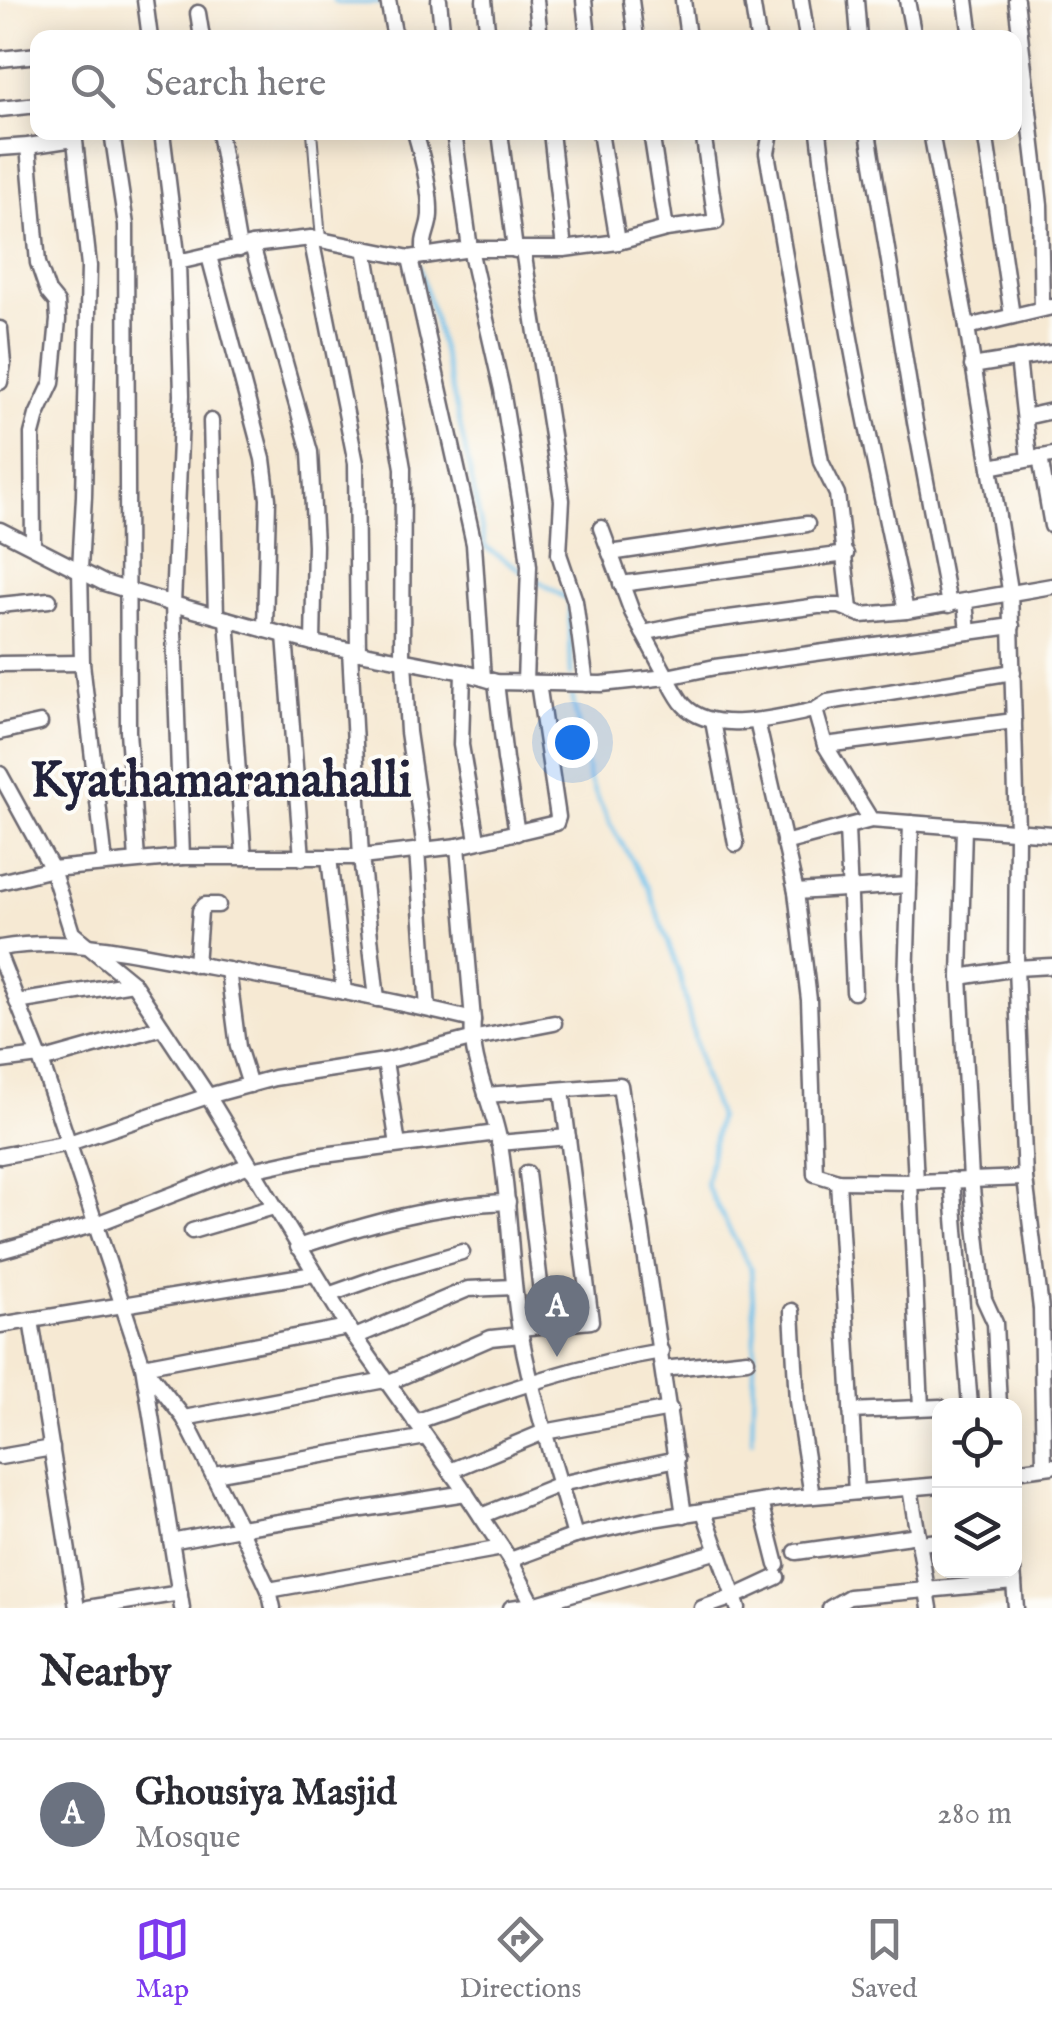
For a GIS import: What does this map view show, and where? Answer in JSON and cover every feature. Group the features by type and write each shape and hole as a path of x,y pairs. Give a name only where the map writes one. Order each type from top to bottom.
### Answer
{"street":[{"path":"145,0 149,30"},
{"path":"388,0 393,30"},
{"path":"438,0 442,30"},
{"path":"484,0 487,30"},
{"path":"536,0 539,30"},
{"path":"584,0 587,30"},
{"path":"630,0 635,30"},
{"path":"683,0 687,30"},
{"path":"752,0 757,30"},
{"path":"800,0 806,30"},
{"path":"856,0 858,30"},
{"path":"907,0 913,30"},
{"path":"966,0 971,30"},
{"path":"1016,0 1019,30"},
{"path":"198,13 201,30"},
{"path":"967,327 1047,308 1046,256 1022,52"},
{"path":"0,59 30,56"},
{"path":"0,109 30,107"},
{"path":"0,148 56,140"},
{"path":"74,140 89,266 80,569 82,663 105,864"},
{"path":"113,140 126,225 128,731 137,860"},
{"path":"163,140 178,262 182,395 173,604 182,857"},
{"path":"222,140 246,247 310,452 313,643"},
{"path":"418,140 430,213 417,257 474,544 490,680 517,833"},
{"path":"0,882 52,869 137,860 361,857 458,846 559,820 532,682 529,574 502,390 470,249 455,140"},
{"path":"501,140 562,500 560,554 575,601 586,684"},
{"path":"552,140 564,249"},
{"path":"601,140 618,242"},
{"path":"652,140 666,229"},
{"path":"178,262 246,247 316,238 417,257 470,249 564,249 716,222 704,140"},
{"path":"769,140 767,153 821,462 837,494 850,609"},
{"path":"820,140 828,216 854,361 906,611"},
{"path":"869,140 949,604"},
{"path":"932,140 1010,594 1017,830 1016,968 1025,1178 1041,1309 1048,1466 1022,1471"},
{"path":"986,140 1012,316"},
{"path":"28,146 38,263 48,292 57,302 58,320 52,383 32,434 33,546"},
{"path":"316,238 356,462 354,651 361,857 377,999"},
{"path":"365,248 403,468 403,661 421,850 428,1009"},
{"path":"210,256 263,459 268,499 265,630"},
{"path":"0,330 0,382"},
{"path":"972,366 1052,353"},
{"path":"1018,358 1025,417 1040,457 1052,526"},
{"path":"1025,417 1052,411"},
{"path":"211,421 222,618 244,857"},
{"path":"990,467 1040,457"},
{"path":"610,553 807,524"},
{"path":"601,528 632,612 667,677 685,706 714,722 757,721 815,710 828,702 1013,672"},
{"path":"0,530 104,583 126,590 313,643 490,680 586,684 667,677 1012,626"},
{"path":"622,584 846,554"},
{"path":"643,633 818,606 840,606 862,615 906,611 1052,586"},
{"path":"0,605 49,600"},
{"path":"965,602 968,632"},
{"path":"285,635 302,858"},
{"path":"0,664 82,663"},
{"path":"463,672 461,745 477,840"},
{"path":"815,710 826,746 871,820"},
{"path":"757,721 796,892 809,1000 815,1174 838,1181 1025,1178"},
{"path":"714,722 736,844"},
{"path":"826,746 1014,722"},
{"path":"0,732 40,723"},
{"path":"0,774 52,869 72,933 133,983 208,1096 351,1332 466,1493 534,1606"},
{"path":"784,842 871,820 1052,834"},
{"path":"911,823 906,984 921,1407"},
{"path":"964,827 960,977 970,1178 984,1299 995,1323 999,1398"},
{"path":"847,828 854,992"},
{"path":"458,846 472,1039 498,1138 520,1331 575,1536"},
{"path":"329,858 344,992"},
{"path":"796,892 909,885"},
{"path":"196,965 200,911 218,905"},
{"path":"0,948 31,943 86,944 473,1020"},
{"path":"0,958 40,1058 143,1366 181,1600 88,1608"},
{"path":"960,977 1052,966"},
{"path":"228,970 238,1048 250,1085"},
{"path":"18,1002 133,983"},
{"path":"0,1156 69,1143 274,1078 385,1061 554,1023"},
{"path":"0,1061 40,1058 162,1026"},
{"path":"385,1061 398,1145"},
{"path":"486,1095 620,1085 684,1515"},
{"path":"184,1418 386,1381 491,1338 591,1321 562,1090"},
{"path":"0,1251 96,1224 250,1168 398,1145 568,1136"},
{"path":"527,1173 545,1326"},
{"path":"952,1180 969,1398"},
{"path":"838,1181 856,1492"},
{"path":"298,1247 356,1227 444,1208 508,1202"},
{"path":"192,1231 274,1207"},
{"path":"328,1296 462,1252"},
{"path":"0,1325 314,1274"},
{"path":"143,1366 351,1332 468,1290 514,1287"},
{"path":"792,1311 797,1401 812,1496"},
{"path":"31,1320 77,1608"},
{"path":"415,1422 610,1359 660,1351"},
{"path":"663,1368 747,1360"},
{"path":"143,1366 184,1418 240,1528 269,1590 273,1608"},
{"path":"851,1411 932,1406"},
{"path":"450,1470 544,1432 670,1409"},
{"path":"214,1474 426,1437"},
{"path":"0,1456 52,1448"},
{"path":"481,1516 560,1484 677,1460"},
{"path":"269,1590 506,1554 646,1520 761,1502 932,1486"},
{"path":"910,1488 930,1608"},
{"path":"172,1541 466,1493"},
{"path":"702,1608 736,1602 777,1570 761,1502"},
{"path":"704,1512 736,1602"},
{"path":"796,1552 932,1540"},
{"path":"511,1608 534,1606 718,1551"},
{"path":"830,1608 849,1597 927,1591 1002,1578"},
{"path":"1013,1578 1016,1608"}],"lane":[{"path":"312,140 316,238"}],"waterway":[{"path":"333,0 383,3"},
{"path":"419,266 456,405 485,547 524,572"},
{"path":"532,577 569,600 571,675"},
{"path":"572,695 589,779 609,822 648,887 679,972 703,1075 718,1116 706,1185 751,1270 755,1331 752,1441"}],"place":[{"name":"Ghousiya Masjid","path":"557,1357"}],"district":[{"name":"Kyathamaranahalli","path":"221,778"}]}
